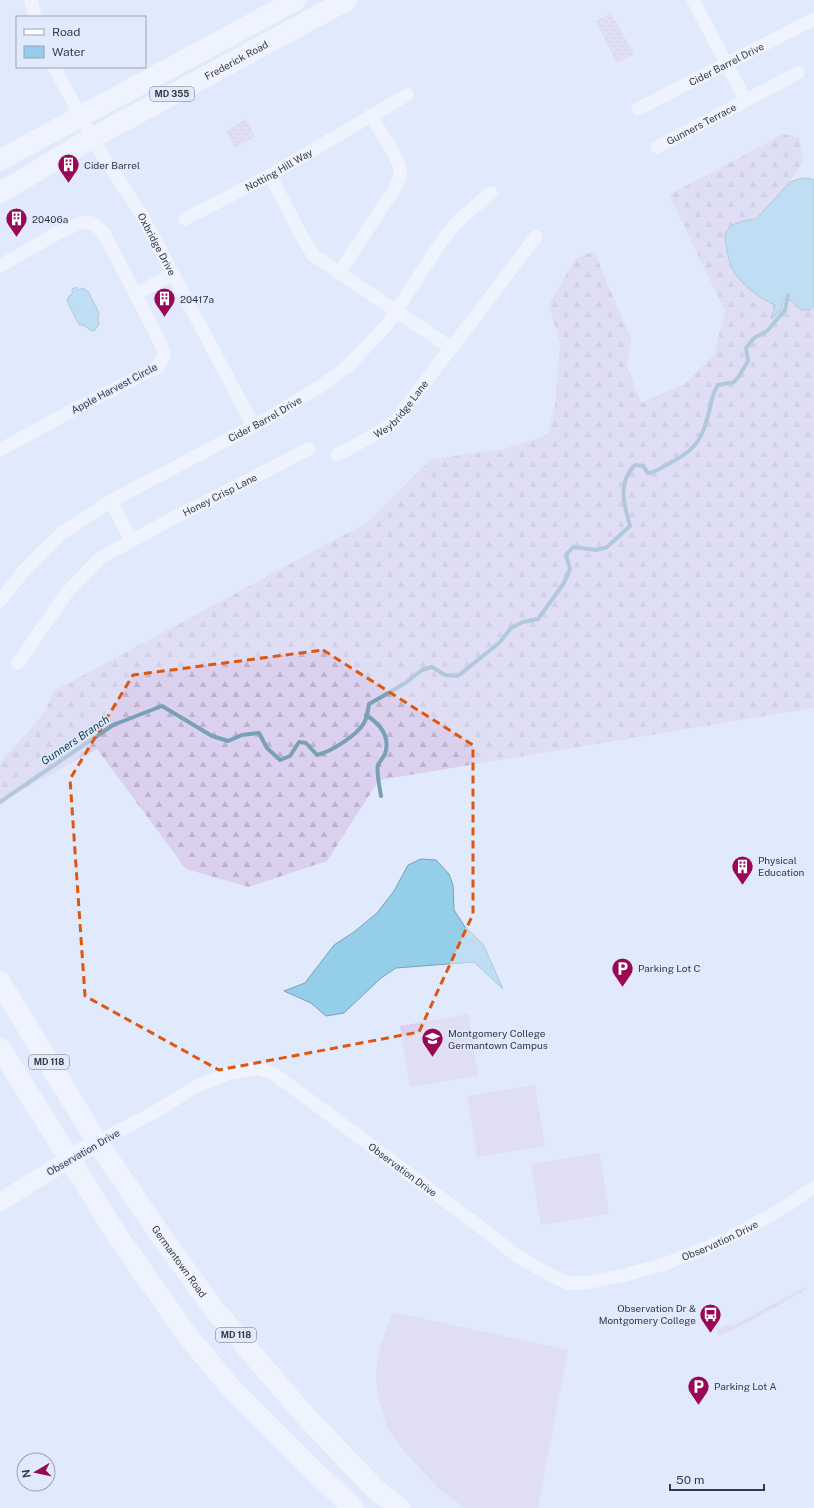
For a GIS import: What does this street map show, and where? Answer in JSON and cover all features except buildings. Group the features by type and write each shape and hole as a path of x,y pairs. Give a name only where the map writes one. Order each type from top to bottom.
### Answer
{"main road":[{"name":"MD 355","path":"0,160 296,0"},
{"name":"Frederick Road","path":"0,193 92,138 347,0"},
{"name":"Germantown Road","path":"0,982 97,1142 166,1243 214,1309 301,1411 376,1488 400,1508"},
{"name":"MD 118","path":"0,1048 119,1238 187,1335 231,1388 306,1464 354,1508"}],"street":[{"path":"31,0 35,16"},
{"name":"Gunners Terrace","path":"693,0 746,101"},
{"name":"Cider Barrel Drive","path":"638,109 814,19"},
{"name":"Oxbridge Drive","path":"55,68 92,138 121,185 140,212 253,425"},
{"name":"Gunners Terrace","path":"657,147 798,74"},
{"name":"Notting Hill Way","path":"185,219 270,175 407,95"},
{"path":"339,273 392,193 401,171 370,116"},
{"path":"270,175 300,234 313,255 451,348"},
{"name":"Cider Barrel Drive","path":"0,601 27,567 62,533 111,501 253,425 321,386 348,366 387,325 443,239 460,219 491,193"},
{"name":"Apple Harvest Circle","path":"0,266 72,226 87,222 96,225 105,234 161,344 164,355 158,367 73,410 0,450"},
{"name":"Weybridge Lane","path":"337,455 385,429 396,420 536,237"},
{"path":"135,294 174,274"},
{"name":"Honey Crisp Lane","path":"18,663 66,594 100,558 170,520 309,449"},
{"path":"111,501 131,541"},
{"name":"Observation Drive","path":"0,1202 97,1142 153,1113 197,1086 228,1074 256,1068 273,1073 517,1256 552,1276 568,1283 584,1283 621,1276 665,1264 708,1247 748,1228 788,1205 814,1187"}],"highlighted area":[{"path":"323,650 473,745 473,914 419,1032 219,1070 85,996 70,779 133,675"}],"green space":[{"path":"611,13 634,54 617,63 596,21"},
{"path":"246,119 255,137 235,148 226,131"},
{"path":"783,134 799,137 803,161 790,182 763,213 756,219 743,221 732,225 725,233 725,246 767,302 775,305 781,310 783,300 795,302 810,310 814,306 814,708 379,780 327,861 249,887 186,869 97,749 0,802 0,762 31,729 45,711 54,691 368,522 431,459 504,449 548,435 555,405 560,344 549,305 575,259 594,251 631,339 627,366 641,403 686,383 714,355 725,311 669,195"},
{"path":"468,1014 478,1076 410,1087 400,1026"},
{"path":"535,1085 545,1146 477,1157 467,1096"},
{"path":"600,1153 609,1214 541,1225 531,1164"},
{"path":"805,1287 807,1289 741,1326 719,1336 716,1328 737,1324"},
{"path":"393,1312 568,1350 538,1508 465,1508 440,1490 403,1450 387,1427 378,1397 376,1375 380,1347"}],"water":[{"path":"808,178 814,180 814,306 810,310 801,310 791,301 783,300 781,310 771,319 775,305 764,300 749,289 736,275 731,266 725,233 732,225 743,221 756,219 790,182"},
{"path":"76,287 79,290 82,288 88,291 99,313 99,324 95,330 92,331 83,325 79,325 67,301 69,296 72,294 72,289"},
{"path":"421,859 436,860 449,874 453,885 454,910 465,927 483,944 503,989 474,962 396,968 381,978 344,1013 326,1016 311,1003 284,991 305,983 334,945 354,932 377,913 394,891 408,865"}],"waterway":[{"name":"Gunners Branch","path":"0,802 113,725 162,706 212,736 228,741 242,735 259,733 267,748 280,760 290,756 299,742 306,743 317,755 343,742 361,728 367,716 369,704 404,684 422,670 432,667 445,675 458,676 499,643 511,628 523,622 538,619 564,583 570,569 566,555 573,547 597,550 607,547 630,526 624,502 624,486 629,472 635,465 643,466 648,473 654,471 679,458 693,447 698,441 705,427 716,388 718,385 734,382 739,376 748,361 746,348 754,338 767,331 785,310 788,295"},
{"path":"366,715 380,727 387,742 385,754 378,765 381,796"}],"place":[{"name":"Cider Barrel","path":"69,184"},
{"name":"20406a","path":"17,238"},
{"name":"20417a","path":"164,318"},
{"name":"Physical Education","path":"742,886"},
{"name":"Parking Lot C","path":"622,988"},
{"name":"Montgomery College Germantown Campus","path":"433,1058"},
{"name":"Observation Dr & Montgomery College","path":"711,1334"},
{"name":"Parking Lot A","path":"699,1406"}]}
